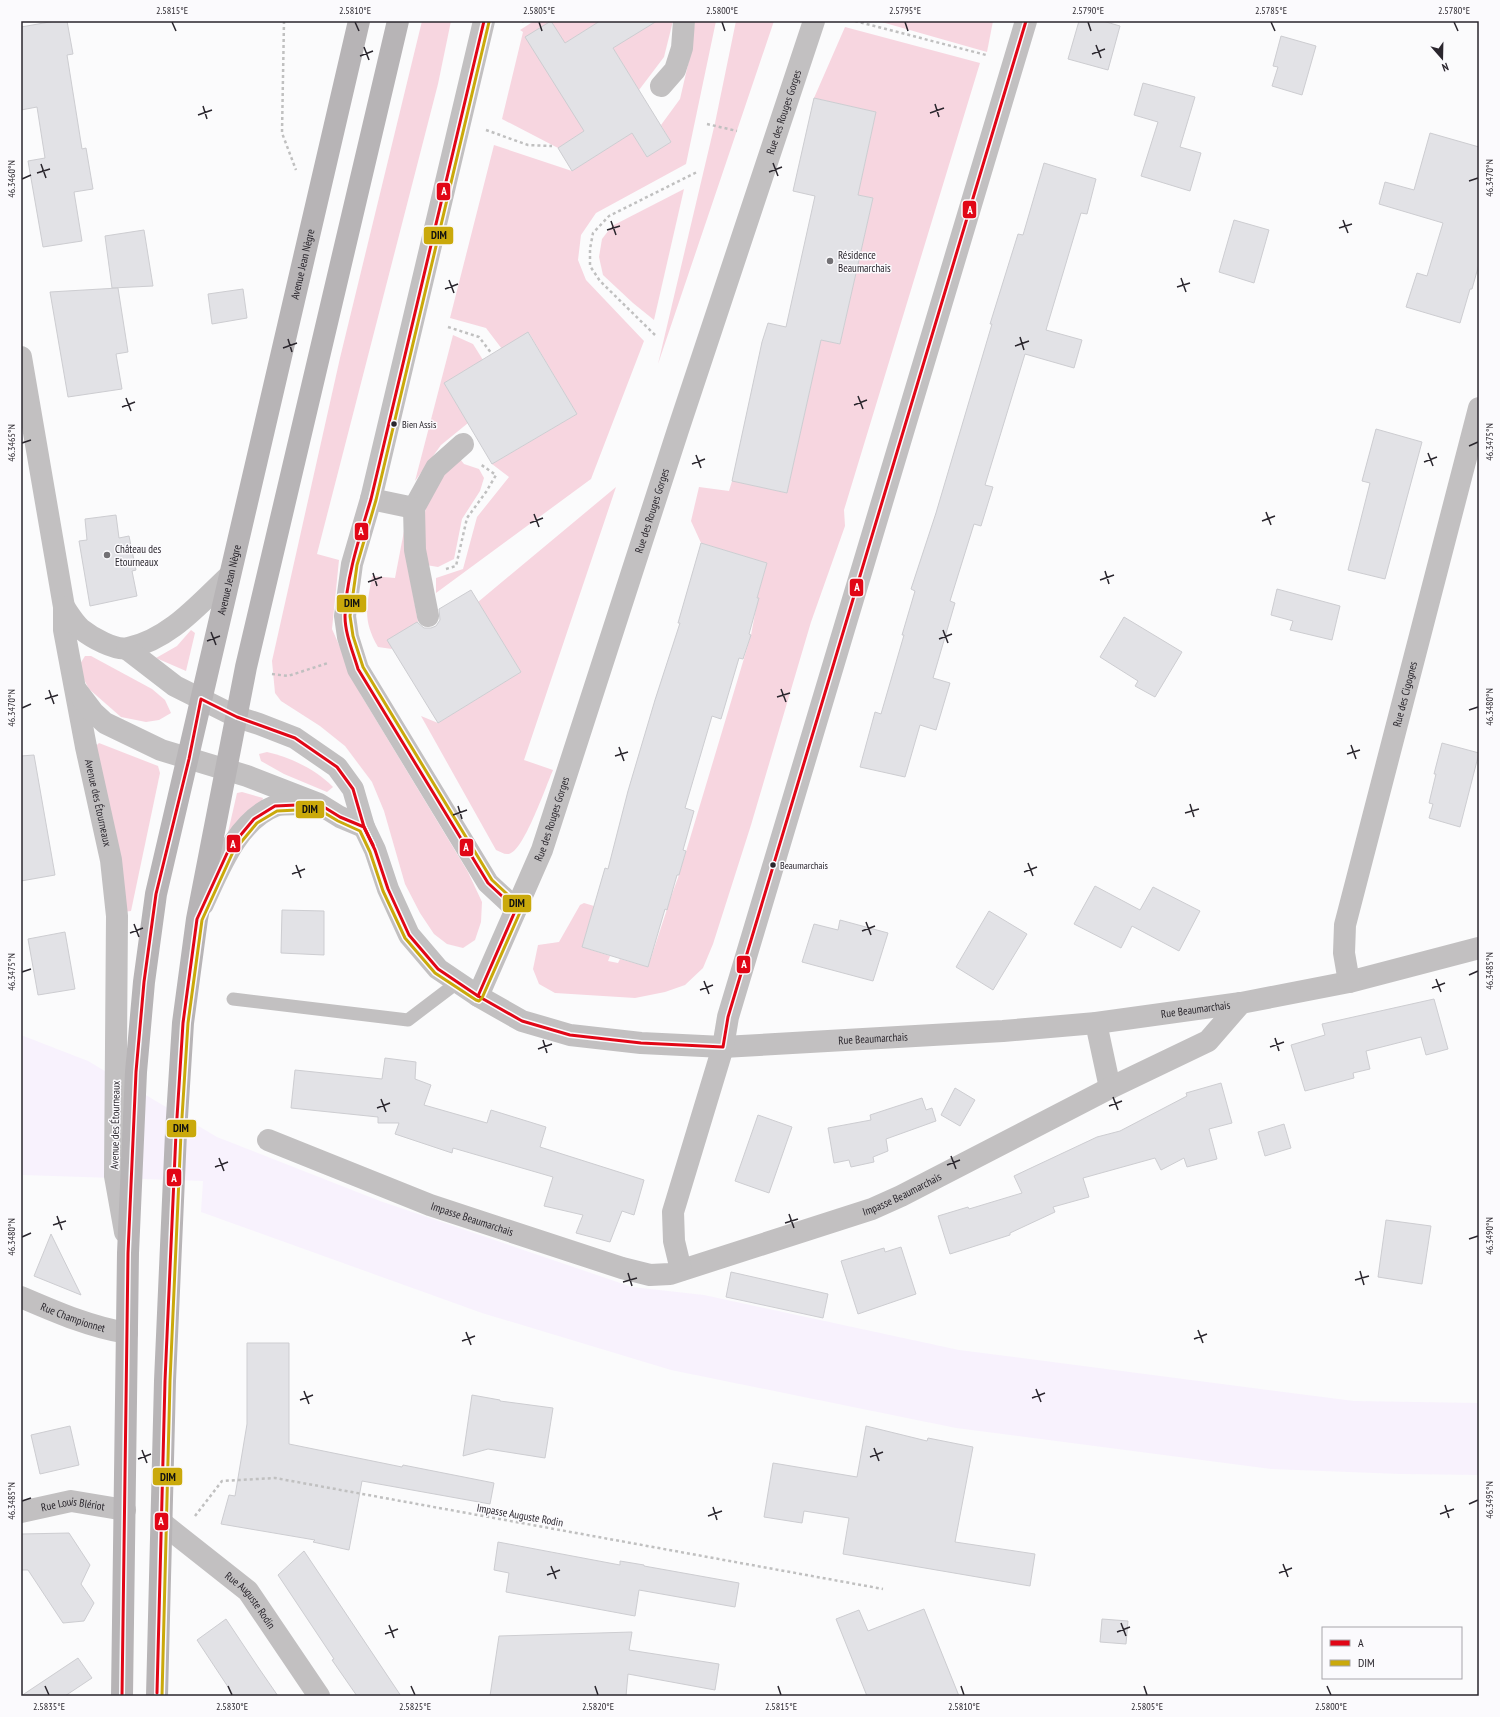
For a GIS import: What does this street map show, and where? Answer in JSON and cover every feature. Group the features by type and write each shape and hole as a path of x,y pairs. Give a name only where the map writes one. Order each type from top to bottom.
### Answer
{"main road":[{"name":"Avenue Jean Nègre","path":"122,1696 128,1253 136,1072 144,982 156,894 189,759 229,576 359,21"},
{"path":"157,1696 165,1381 177,1117 183,1023 197,919 248,660 398,21"}],"street":[{"path":"484,21 371,499 352,564 345,616 348,637 358,669 488,883 516,909"},
{"path":"661,86 675,70 682,48 684,21"},
{"name":"Rue des Rouges Gorges","path":"478,996 542,850 678,430 814,21"},
{"path":"682,1270 674,1241 673,1212 723,1047 733,1002 1026,21"},
{"name":"Avenue des Étourneaux","path":"21,357 64,607 64,630 111,860 117,916 115,1176 128,1253"},
{"name":"Rue des Cigognes","path":"1349,982 1344,953 1345,925 1479,408"},
{"path":"428,616 415,550 414,508 436,468 459,447"},
{"path":"371,499 414,508"},
{"path":"64,607 80,628 100,642 127,648 148,641 165,632 189,614 229,576"},
{"name":"Rue Beaumarchais","path":"127,648 175,686 237,718 259,724 295,738 337,767 353,789 364,826 375,850 388,889 409,935 438,969 478,996 522,1021 570,1035 641,1043 723,1047 1003,1031 1096,1023 1241,1003 1349,982 1479,948"},
{"path":"75,688 104,723 161,750 246,776 319,804 340,817 364,826"},
{"path":"197,919 230,849 254,819 276,806 319,804"},
{"name":"Impasse Beaumarchais","path":"268,1140 430,1205 622,1268 650,1275 670,1274 872,1209 901,1196 1110,1088 1208,1041 1241,1003"},
{"path":"1096,1023 1110,1088"},
{"name":"Rue Championnet","path":"21,1297 104,1330 127,1333"},
{"name":"Rue Louis Blériot","path":"21,1512 71,1501 125,1510"},
{"name":"Rue Auguste Rodin","path":"162,1523 248,1591 320,1696"}],"lane":[{"path":"233,999 408,1020 458,982"}],"path":[{"path":"284,21 282,133 298,176"},
{"path":"855,21 986,55"},
{"path":"461,122 528,145 552,146"},
{"path":"708,124 737,131"},
{"path":"655,335 600,280 590,266 590,249 593,233 609,216 697,172"},
{"path":"448,327 479,337 492,354"},
{"path":"421,575 456,566 467,518 486,492 496,475 463,452 459,447"},
{"path":"272,674 288,676 335,660"},
{"name":"Impasse Auguste Rodin","path":"178,1536 222,1481 275,1478 883,1589"}],"shaded area":[{"path":"422,21 451,21 438,84 317,554 339,560 332,629 361,695 468,872 482,902 481,922 475,940 463,948 447,944 434,934 420,913 405,884 384,811 372,782 345,746 320,726 281,701 275,693 272,661 340,358"},
{"path":"534,21 600,21 565,43 584,131 558,148 502,119 523,32 520,30"},
{"path":"628,21 673,21 664,57 639,90 613,48 635,34"},
{"path":"695,21 716,21 686,164 596,213 581,235 578,260 586,280 644,341 591,479 436,593 436,578 463,569 477,517 509,477 492,464 577,414 529,333 502,349 486,328 450,318 494,145 572,171 632,133 647,157 671,142 661,125 680,99 690,56"},
{"path":"736,21 774,21 658,364 715,123"},
{"path":"878,21 993,21 987,52"},
{"path":"845,27 980,63 844,510 845,526 811,622 751,825 713,944 703,968 685,985 665,992 635,998 555,993 539,984 533,969 538,945 559,942 580,905 584,903 594,906 582,947 610,956 608,961 618,963 620,959 648,967 679,875 751,635 757,598 767,563 701,543 691,521 699,487 729,491 732,481 787,493 821,340 840,344 873,198 858,195 876,112 814,98"},
{"path":"684,189 654,320 603,275 599,257 602,239 612,226"},
{"path":"453,335 473,344 483,360 444,383 468,423 441,445 415,481"},
{"path":"460,459 464,464 479,469 484,478 480,491 462,519 454,559 438,567 426,565 421,530 427,503 440,478"},
{"path":"616,487 524,760 553,770 529,828 517,848 511,853 507,854 496,850 421,716 438,723 521,672 478,602"},
{"path":"404,531 407,561 418,622 388,640 392,649 378,647 370,628 367,612 372,576 395,578"},
{"path":"191,630 195,633 186,671 156,658 177,646"},
{"path":"85,656 91,656 152,689 165,700 171,713 159,720 146,722 121,717 89,689 81,674 80,664"},
{"path":"99,743 158,766 160,773 131,911 123,912 95,747"},
{"path":"267,752 285,757 303,765 319,775 333,787 327,792 284,774 261,761 259,754"},
{"path":"242,792 263,798 261,803 224,850 237,793"},
{"path":"21,1035 88,1061 217,1137 380,1201 632,1287 704,1295 959,1350 1354,1401 1479,1403 1479,1475 1400,1474 1271,1469 956,1428 671,1370 482,1313 201,1212 203,1181 23,1175 21,1174"}],"building":[{"path":"55,21 67,21 73,54 67,55 82,149 86,148 93,189 74,192 82,241 43,247 28,161 45,158 37,107 21,110 21,27"},
{"path":"551,21 565,43 600,21 657,21 613,48 671,142 647,157 632,133 572,171 558,148 584,131 525,37"},
{"path":"1079,21 1103,21 1120,26 1108,70 1068,59"},
{"path":"1281,36 1316,46 1302,95 1272,86 1278,67 1273,66"},
{"path":"1143,83 1195,97 1180,147 1201,153 1190,191 1141,176 1158,122 1134,115"},
{"name":"Résidence Beaumarchais","path":"814,98 876,112 858,195 873,198 840,344 821,340 787,493 732,481 762,342 768,323 786,327 815,196 793,191"},
{"path":"1430,133 1479,147 1479,264 1460,323 1406,307 1417,273 1427,276 1443,223 1379,204 1385,182 1414,190"},
{"path":"1044,163 1096,179 1087,214 1081,213 1046,330 1082,340 1074,368 1025,354 985,485 993,487 981,526 974,524 950,601 955,603 933,678 950,683 936,730 920,725 905,777 860,767 875,712 881,714 915,591 911,589 936,513 992,324 990,324 1018,234 1023,235"},
{"path":"1234,220 1269,230 1254,283 1219,272"},
{"path":"144,230 153,286 112,288 105,236"},
{"path":"118,288 128,352 116,354 122,389 68,397 50,292"},
{"path":"243,289 247,318 212,324 208,294"},
{"path":"528,332 577,414 492,464 444,383"},
{"path":"1376,429 1422,442 1385,579 1348,570 1370,483 1362,481"},
{"name":"Château des Etourneaux","path":"116,515 119,538 129,536 136,570 132,571 137,596 90,606 79,541 87,540 85,519"},
{"path":"701,543 767,563 749,634 751,635 743,659 739,658 721,719 712,716 685,808 694,811 683,850 686,851 679,875 677,875 667,910 665,909 648,967 582,947 605,868 608,869 628,791 680,623 678,623"},
{"path":"1277,589 1340,606 1332,640 1290,630 1293,621 1271,615"},
{"path":"471,590 521,672 438,723 387,640 417,622 424,628 436,626 440,620 439,609"},
{"path":"1124,617 1182,652 1155,697 1135,686 1138,681 1100,657"},
{"path":"1442,743 1479,753 1460,827 1429,818 1433,804 1429,803 1436,774 1434,774"},
{"path":"34,755 55,875 21,881 21,756"},
{"path":"1095,886 1140,910 1153,887 1200,911 1179,951 1132,926 1121,948 1074,924"},
{"path":"282,910 324,911 324,955 281,953"},
{"path":"989,911 1027,934 993,990 956,967"},
{"path":"840,920 888,933 873,981 802,962 814,924 838,930"},
{"path":"65,932 75,989 38,995 28,939"},
{"path":"1434,999 1448,1049 1426,1055 1421,1037 1366,1051 1370,1069 1353,1073 1354,1078 1305,1091 1291,1045 1325,1035 1322,1024"},
{"path":"385,1058 416,1062 415,1079 431,1085 424,1105 487,1123 491,1110 546,1127 540,1147 644,1180 634,1215 622,1211 610,1242 576,1233 583,1215 544,1206 553,1177 453,1148 452,1153 395,1134 399,1123 378,1123 378,1117 291,1108 295,1070 382,1079"},
{"path":"1221,1083 1232,1123 1209,1129 1217,1159 1187,1167 1184,1158 1161,1170 1155,1158 1083,1178 1089,1197 1053,1207 1055,1212 1010,1233 1010,1235 950,1254 938,1216 968,1207 969,1209 1022,1193 1014,1176 1097,1137 1120,1131 1187,1096 1186,1093"},
{"path":"955,1088 975,1100 960,1126 941,1115"},
{"path":"922,1098 926,1110 932,1108 936,1121 886,1139 888,1151 873,1157 874,1162 851,1167 849,1160 834,1163 828,1128 871,1120 870,1115"},
{"path":"758,1115 792,1127 769,1193 735,1181"},
{"path":"1284,1124 1291,1148 1265,1156 1258,1132"},
{"path":"1386,1220 1431,1226 1422,1284 1378,1277"},
{"path":"51,1234 81,1295 34,1276"},
{"path":"901,1247 916,1294 858,1314 841,1261 884,1248 885,1252"},
{"path":"731,1272 828,1294 823,1318 726,1297"},
{"path":"247,1343 289,1343 289,1444 402,1467 403,1465 494,1483 490,1504 362,1481 349,1550 313,1542 315,1540 221,1524 229,1495 235,1496 247,1424"},
{"path":"472,1395 500,1401 553,1408 545,1458 488,1449 463,1456"},
{"path":"70,1426 79,1465 40,1474 31,1435"},
{"path":"866,1426 927,1441 928,1438 973,1447 955,1542 1035,1554 1030,1586 843,1554 849,1518 804,1511 802,1523 764,1517 773,1463 857,1477"},
{"path":"69,1533 90,1565 81,1584 94,1603 84,1621 63,1623 28,1570 21,1570 21,1534"},
{"path":"498,1542 620,1565 620,1561 739,1583 735,1607 639,1590 635,1616 506,1592 509,1573 494,1570"},
{"path":"304,1551 401,1696 357,1696 332,1660 334,1659 278,1575"},
{"path":"924,1609 959,1696 867,1696 836,1619 859,1610 868,1631"},
{"path":"226,1619 278,1696 234,1696 197,1640"},
{"path":"1102,1619 1128,1621 1126,1644 1100,1642"},
{"path":"632,1632 629,1650 719,1664 715,1690 628,1674 626,1696 490,1696 499,1636"},
{"path":"78,1658 92,1678 65,1696 21,1696"}],"transit line":[{"name":"A","path":"478,996 516,909 488,883 358,669 348,636 345,616 348,586 358,542 371,499 484,21"},
{"name":"A","path":"122,1696 128,1253 136,1072 144,982 156,894 189,759 201,699 237,717 295,738 337,767 353,789 364,827 375,850 388,889 409,935 438,969 478,996 522,1021 570,1035 641,1043 723,1047 728,1017 1026,21"},
{"name":"DIM","path":"162,1696 170,1381 181,1133 188,1023 202,920 233,852 257,823 277,811 318,809 338,821 360,831 370,852 383,891 405,938 435,973 479,1001 482,998 521,910 520,906 492,880 363,667 353,636 350,616 357,565 376,500 489,22"},
{"name":"A","path":"157,1693 165,1381 176,1133 183,1023 197,919 229,849 254,819 275,806 319,804 340,817 364,827 373,845"}],"place":[{"name":"Résidence Beaumarchais","path":"830,261"},
{"name":"Bien Assis","path":"394,424"},
{"name":"Château des Etourneaux","path":"107,555"},
{"name":"Beaumarchais","path":"773,865"}]}
